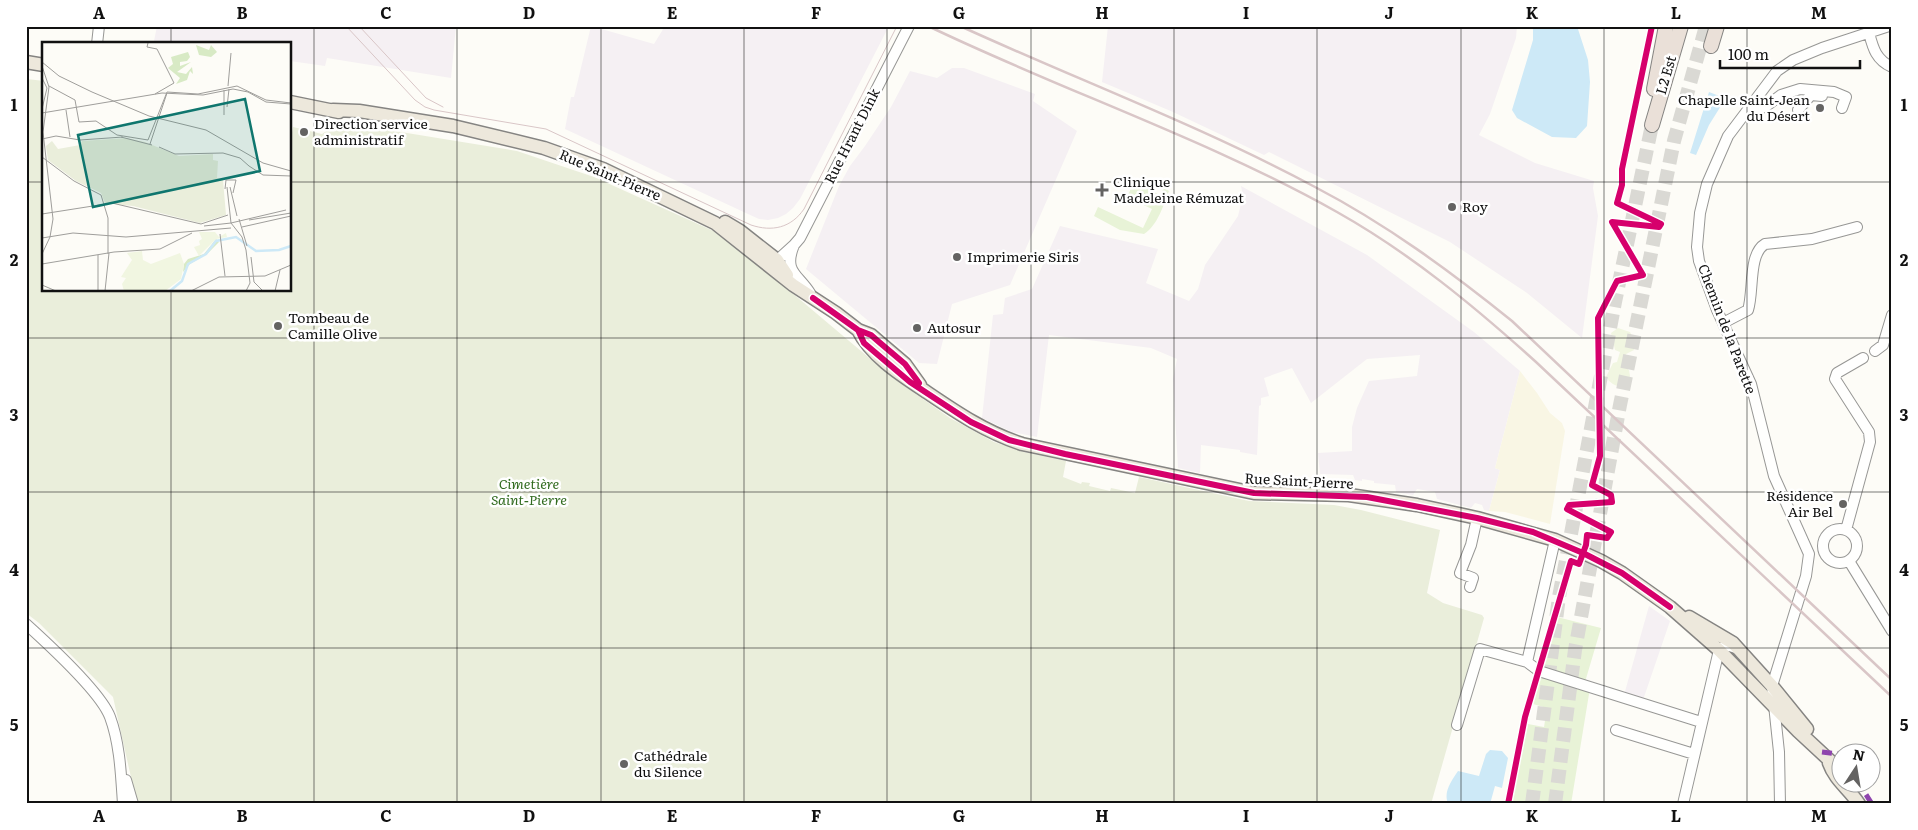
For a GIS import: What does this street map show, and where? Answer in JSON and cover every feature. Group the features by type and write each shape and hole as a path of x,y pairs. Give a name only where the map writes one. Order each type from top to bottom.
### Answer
{"highway":[{"name":"L2 Est","path":"1666,26 1653,96 1652,125 1681,26"},
{"path":"1711,46 1717,26"}],"main road":[{"path":"26,62 42,65"},
{"name":"Rue Saint-Pierre","path":"291,102 333,110 363,111 443,124 544,148 603,169 694,212 723,228 774,263 794,285 858,330 864,343 910,382 984,430 1009,440 1254,493 1367,497 1477,518 1533,532 1555,540 1622,573 1670,607 1719,650 1772,702 1798,731 1813,743"},
{"name":"Rue Saint-Pierre","path":"1670,607 1733,643 1805,726 1813,743"},
{"path":"1813,743 1830,760"},
{"path":"1827,758 1831,770 1841,784 1853,793"}],"street":[{"path":"97,42 99,26"},
{"name":"Chemin de la Parette","path":"1810,554 1774,476 1751,384 1723,323 1699,260 1698,230 1707,184 1728,136 1775,74 1793,60 1822,48 1890,26"},
{"name":"Rue Hrant Dink","path":"813,298 791,270 790,257 794,245 812,214 907,30"},
{"path":"1869,33 1878,57 1882,62 1892,67"},
{"path":"1746,112 1765,107 1781,95 1800,89 1834,92 1846,97 1842,108"},
{"path":"1798,110 1811,95 1828,96 1834,92"},
{"path":"1723,323 1748,310 1755,257 1760,247 1765,244 1812,239 1857,227"},
{"name":"Rue Hrant Dink","path":"774,263 794,245"},
{"path":"1874,351 1883,345 1892,315"},
{"path":"1846,530 1870,442 1868,432 1835,379 1837,373 1863,358"},
{"path":"1470,586 1473,578 1457,572 1477,518"},
{"path":"1835,529 1846,530 1855,538 1857,545 1856,553 1849,561 1835,563 1828,560 1822,549 1824,539 1829,532 1835,529"},
{"path":"1527,662 1555,540"},
{"path":"1780,804 1779,752 1772,702 1772,686 1806,576 1810,554 1822,549"},
{"path":"1849,561 1892,631"},
{"path":"26,624 93,691 110,716 133,804"},
{"path":"1683,804 1719,650 1722,646 1738,649"},
{"path":"1456,725 1480,649 1527,662 1539,671 1701,722"},
{"path":"1616,730 1694,754"},
{"path":"119,755 123,804"}],"shaded area":[{"path":"157,26 456,26 451,78 327,58 325,66 291,61 291,42 154,41"},
{"path":"591,26 654,44 665,26 889,26 800,199 786,214 768,220 759,219 565,129 571,97 574,97"},
{"path":"1108,26 1517,26 1516,38 1490,114 1479,135 1535,163 1594,181 1593,188 1598,216 1582,338 1527,293 1450,242 1269,152 1264,155 1173,112 1102,82"},
{"path":"952,68 964,68 1035,94 1033,101 1077,131 1010,285 952,304 937,364 919,363 806,269 839,186 850,166 891,107 910,71 937,78"},
{"path":"1241,186 1367,255 1474,332 1520,371 1495,468 1500,470 1489,511 1484,510 1482,505 1475,503 1471,508 1437,499 1435,492 1417,489 1413,495 1396,492 1395,485 1374,483 1374,481 1362,479 1362,481 1355,480 1353,475 1320,474 1318,453 1352,451 1352,427 1357,408 1369,381 1417,376 1420,355 1367,359 1311,403 1292,368 1264,378 1269,396 1261,398 1261,405 1259,406 1257,455 1240,452 1240,450 1201,445 1200,473 1178,468 1173,379 1177,359 1151,348 1049,335 1037,437 1012,432 982,418 993,315 1003,314 1005,298 1032,289 1060,226 1158,249 1146,283 1189,301 1198,289 1205,265 1238,216 1243,196"},
{"path":"1520,371 1550,413 1562,423 1565,431 1550,524 1505,512 1489,511 1500,470 1495,468"},
{"path":"1649,606 1670,621 1643,700 1624,695"}],"green space":[{"name":"Cimetière Saint-Pierre","path":"27,79 42,81 42,291 291,291 291,138 293,127 322,134 329,129 333,121 517,151 594,177 718,233 733,243 893,378 950,418 994,442 1024,452 1066,461 1063,477 1081,484 1082,482 1090,483 1089,486 1110,491 1111,488 1135,493 1139,477 1249,501 1334,505 1440,530 1427,593 1443,603 1482,615 1484,618 1431,804 137,804 113,697 39,623 26,613"},
{"path":"1134,182 1160,195 1164,188 1169,191 1153,226 1144,234 1120,230 1094,216 1098,207 1143,228 1152,209 1127,197"},
{"path":"1618,328 1630,332 1635,342 1634,350 1626,354 1622,365 1629,370 1630,376 1627,385 1620,386 1613,384 1606,377 1613,363 1617,362 1620,352 1615,350 1611,333"},
{"path":"1557,617 1601,628 1585,682 1543,670"},
{"path":"1539,675 1590,688 1571,804 1511,804 1528,724 1544,727 1547,708 1533,704"}],"water":[{"path":"1533,26 1577,26 1588,60 1590,82 1587,126 1576,138 1552,137 1517,118 1512,110 1533,40"},
{"path":"1709,92 1722,97 1724,101 1709,125 1696,155 1690,153"},
{"path":"1490,750 1502,751 1508,758 1502,788 1495,786 1490,804 1448,803 1447,790 1458,771 1479,776 1486,754"}],"tunnel":[{"path":"1555,804 1575,650 1620,405 1674,141 1706,26"},
{"path":"1532,804 1559,597 1615,302 1652,125"}],"tram line":[{"path":"346,26 415,100 425,107 546,129 751,225 766,228 780,227 787,224 804,209 897,26"},
{"path":"359,26 426,98 443,107"}],"railway":[{"path":"928,26 979,50 1237,161 1337,212 1416,263 1441,281 1536,362 1892,697"},
{"path":"960,26 1184,123 1272,165 1341,201 1417,249 1512,321 1892,680"}],"marked path":[{"path":"1822,752 1830,753"},
{"path":"1864,792 1872,804"}],"cycle path":[{"path":"1508,804 1525,717 1571,561 1579,564 1586,545 1587,535 1607,538 1611,532 1567,509 1569,505 1612,502 1611,495 1592,485 1600,456 1598,318 1617,281 1643,275 1612,222 1659,227 1661,224 1617,203 1622,185 1622,169 1652,26"},
{"path":"813,298 858,330 871,335 905,364 919,383"},
{"path":"858,330 864,343 910,382 971,422 1009,440 1065,454 1254,493 1367,497 1477,518 1533,532 1583,553 1622,573 1670,607"}],"place":[{"name":"Chapelle Saint-Jean du Désert","path":"1820,108"},
{"name":"Direction service administratif","path":"304,132"},
{"name":"Clinique Madeleine Rémuzat","path":"1102,190"},
{"name":"Roy","path":"1452,207"},
{"name":"Imprimerie Siris","path":"957,257"},
{"name":"Tombeau de Camille Olive","path":"278,326"},
{"name":"Autosur","path":"917,328"},
{"name":"Résidence Air Bel","path":"1843,504"},
{"name":"Cathédrale du Silence","path":"624,764"}]}
